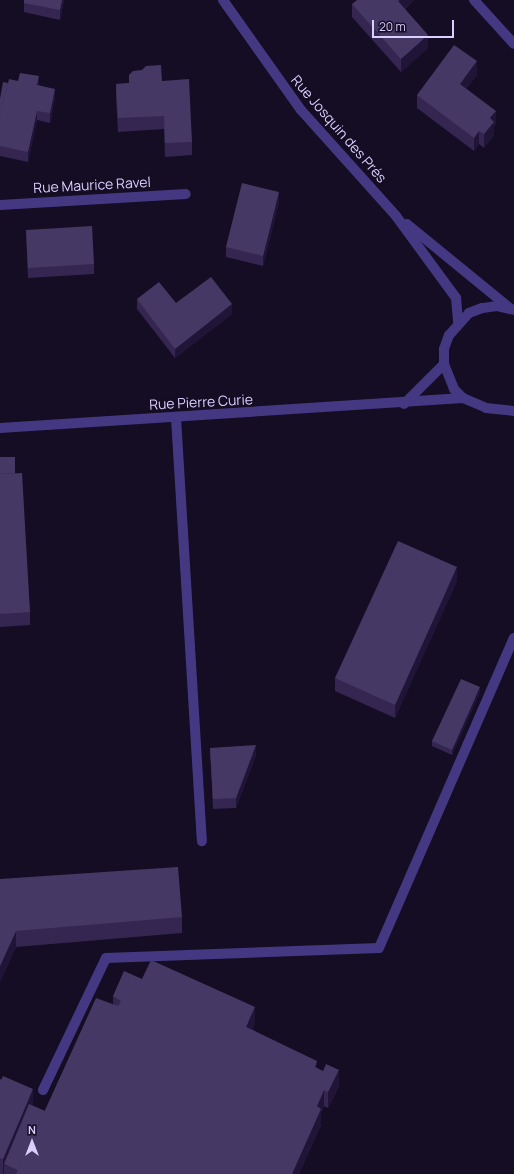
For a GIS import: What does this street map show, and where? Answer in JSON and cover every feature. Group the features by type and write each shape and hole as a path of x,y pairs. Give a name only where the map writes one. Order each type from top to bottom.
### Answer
{"street":[{"name":"Rue Josquin des Prés","path":"223,0 301,110 396,216 456,298 458,322"},
{"path":"474,0 514,44"},
{"name":"Rue Maurice Ravel","path":"0,205 186,194"},
{"name":"Rue Josquin des Prés","path":"396,216 512,309"},
{"path":"512,309 482,308 469,313 458,322 449,335 444,349 444,364 454,389 464,398 486,408 514,411"},
{"path":"404,404 444,364"},
{"name":"Rue Pierre Curie","path":"0,428 404,404 464,398"},
{"path":"499,409 514,405"},
{"path":"176,418 202,841"},
{"path":"43,1090 106,958 380,948 514,638"}],"building":[{"path":"24,0 62,0 60,10 24,3"},
{"path":"357,0 400,0 398,1 428,35 401,59 352,4"},
{"path":"454,45 477,61 460,84 496,111 490,118 494,122 484,134 479,131 474,138 417,95"},
{"path":"161,65 162,81 189,79 192,142 165,143 164,116 118,118 116,84 129,83 129,75 133,71 142,70 146,66"},
{"path":"20,73 39,76 37,85 55,89 50,113 37,111 28,152 0,146 0,114 9,79 18,81"},
{"path":"3,82 8,83 0,114 0,99"},
{"path":"242,183 279,192 263,256 226,247"},
{"path":"92,226 94,264 28,268 26,230"},
{"path":"211,277 232,304 175,349 137,299 159,282 176,303"},
{"path":"0,457 15,457 15,473 0,474"},
{"path":"22,473 30,612 0,614 0,474"},
{"path":"398,541 457,567 395,705 335,678"},
{"path":"461,679 480,687 452,750 432,741"},
{"path":"256,745 236,798 213,799 210,748"},
{"path":"178,867 182,917 16,931 0,966 0,879"},
{"path":"151,960 255,1007 246,1027 317,1061 315,1067 323,1071 326,1064 339,1070 328,1092 324,1090 317,1106 321,1109 292,1174 16,1174 96,998 118,1006 121,1001 113,996 124,971 142,979"},
{"path":"3,1076 33,1089 3,1159 0,1158 0,1079 1,1080"},
{"path":"29,1104 45,1111 18,1170 4,1164"}]}
